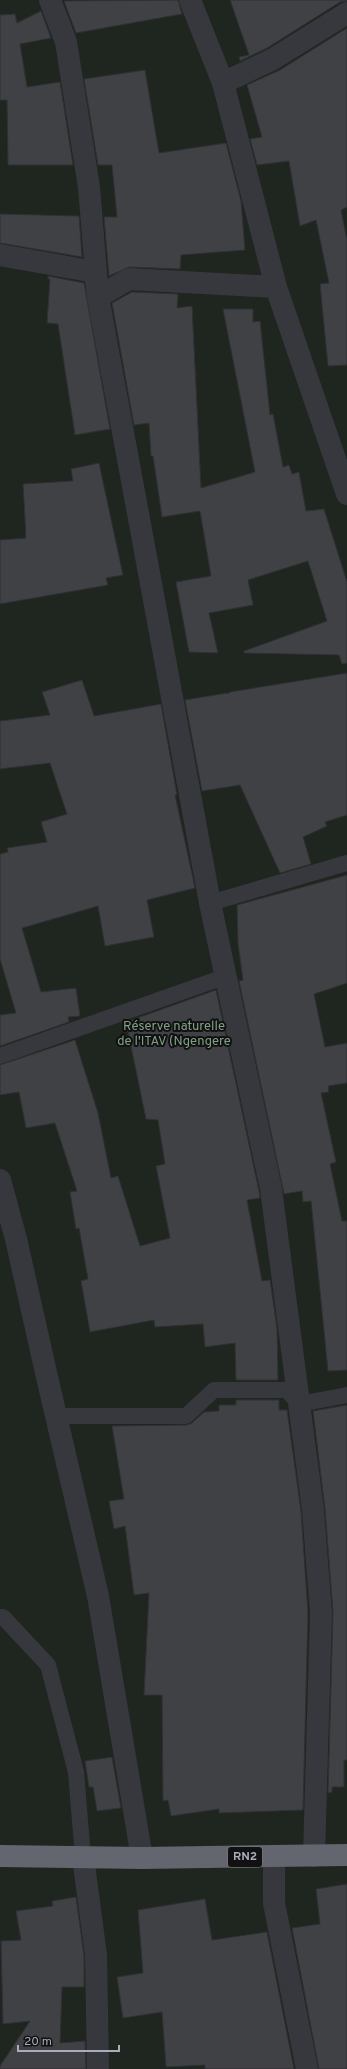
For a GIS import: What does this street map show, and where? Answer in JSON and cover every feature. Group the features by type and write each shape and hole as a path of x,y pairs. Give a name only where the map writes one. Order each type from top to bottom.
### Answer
{"highway":[{"name":"RN2","path":"0,1856 142,1858 347,1855"}],"street":[{"path":"50,0 66,42 89,187 98,297"},
{"path":"190,0 223,83 276,286 347,494"},
{"path":"223,83 273,58 347,13"},
{"path":"0,255 95,272 98,297 224,977 271,1189 291,1326 299,1404 313,1510 321,1613 314,1856"},
{"path":"98,297 129,280 276,286"},
{"path":"0,1180 8,1241 56,1416 98,1596 142,1858"},
{"path":"274,1857 274,1903 307,2069"},
{"path":"83,1858 96,1955 98,2069"}],"lane":[{"path":"210,903 347,863"},
{"path":"0,1056 224,977"},
{"path":"56,1416 186,1416 214,1390 287,1390 299,1404 347,1395"},
{"path":"0,1617 3,1617 48,1665 76,1772 83,1858"}],"green space":[{"name":"Réserve naturelle de l'ITAV (Ngengere","path":"0,0 347,0 347,2069 0,2069"}],"building":[{"path":"178,0 182,14 76,33 64,1"},
{"path":"230,0 347,1 340,2 267,48 240,61 239,57 249,55"},
{"path":"41,11 51,38 20,44 27,87 60,82 73,165 8,165 7,100 0,100 0,15 15,14 17,23"},
{"path":"347,28 347,207 341,210 347,240 347,365 328,366 320,284 329,283 316,220 300,226 289,161 257,165 250,139 262,137 247,85 280,70"},
{"path":"145,70 159,153 226,143 241,201 245,250 181,255 180,269 129,267 109,276 104,217 117,217 112,165 98,165 84,79"},
{"path":"0,214 79,216 82,257 0,243"},
{"path":"48,276 84,283 110,429 75,435 58,324 47,323 50,279 48,279"},
{"path":"132,292 178,294 177,308 192,306 201,488 255,472 223,309 253,309 253,322 260,321 270,415 273,414 283,467 289,465 292,474 299,472 306,511 324,509 347,582 347,663 342,664 339,655 244,653 244,651 327,621 308,561 248,580 253,605 209,613 218,653 189,652 176,582 211,576 200,511 162,517 153,456 151,456 149,423 134,425 112,303"},
{"path":"99,463 123,575 106,578 108,585 0,604 0,540 26,538 23,484 73,481 71,469"},
{"path":"347,673 347,815 325,822 327,826 303,837 311,864 280,873 240,785 202,791 185,700"},
{"path":"82,680 94,716 161,704 177,795 175,795 195,888 147,900 154,937 105,946 98,906 22,928 41,992 76,988 80,1016 68,1017 69,1022 0,1046 0,1015 16,1013 0,959 0,854 8,852 7,848 47,842 41,822 67,814 50,763 0,769 0,721 50,715 42,692"},
{"path":"347,875 347,983 314,994 325,1047 347,1043 347,1083 328,1086 329,1092 321,1093 336,1162 330,1164 342,1221 347,1221 347,1370 328,1371 311,1201 303,1202 302,1191 284,1194 239,981 243,980 238,943 237,905"},
{"path":"216,990 259,1191 260,1198 247,1200 262,1281 270,1280 277,1328 278,1380 236,1380 235,1343 205,1347 203,1324 155,1327 154,1320 90,1332 81,1281 88,1279 79,1228 76,1229 70,1192 77,1191 55,1123 26,1128 19,1092 0,1095 0,1065 75,1040 98,1113 111,1178 118,1176 140,1246 170,1238 156,1166 165,1164 158,1120 146,1119 126,1022"},
{"path":"236,1400 279,1400 279,1410 287,1410 301,1511 308,1613 303,1810 219,1813 219,1809 171,1816 168,1800 163,1801 162,1695 144,1695 149,1593 134,1595 125,1526 114,1529 109,1501 124,1499 112,1426 187,1425 192,1423 204,1412 219,1411 219,1405 236,1405"},
{"path":"347,1405 347,1760 344,1760 344,1787 332,1787 332,1792 328,1793 333,1612 325,1509 313,1411"},
{"path":"112,1757 121,1808 97,1811 93,1787 89,1787 85,1761"},
{"path":"347,1884 347,2069 319,2069 292,1928 320,1924 316,1889"},
{"path":"76,1897 84,1956 84,1987 62,1987 60,2043 85,2041 86,2069 0,2069 0,2066 30,2021 3,2024 1,1941 21,1940 16,1911 53,1906 52,1901"},
{"path":"205,1899 212,1940 267,1932 294,2069 205,2069 205,2065 166,2067 162,2012 123,2018 117,1977 143,1973 138,1910"}]}
